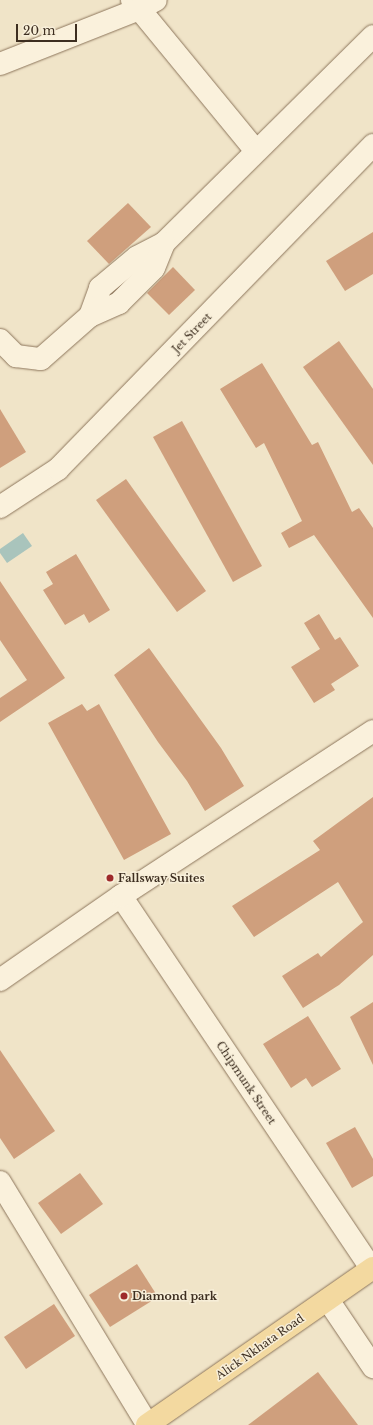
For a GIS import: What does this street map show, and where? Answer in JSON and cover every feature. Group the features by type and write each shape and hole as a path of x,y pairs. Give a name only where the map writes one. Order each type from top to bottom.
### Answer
{"main road":[{"name":"Alick Nkhata Road","path":"148,1425 372,1268"}],"street":[{"path":"0,64 142,3 256,152"},
{"path":"0,340 16,356 41,359 90,316 100,288 137,257 164,243 373,36"},
{"name":"Jet Street","path":"0,507 58,469 373,145"},
{"path":"0,980 121,896 373,731"},
{"name":"Chipmunk Street","path":"121,896 372,1268"},
{"path":"0,1182 148,1425"},
{"path":"328,1300 373,1367"}],"water":[{"path":"23,533 32,546 7,563 0,553 0,549"}],"building":[{"path":"128,203 151,227 109,264 87,241"},
{"path":"373,232 373,274 345,291 326,261"},
{"path":"173,267 195,290 169,315 147,293"},
{"path":"339,341 373,389 373,465 303,367"},
{"path":"262,363 312,445 318,442 352,512 359,508 373,528 373,618 314,535 289,548 281,533 302,521 264,443 256,448 220,389"},
{"path":"0,409 26,452 0,468"},
{"path":"182,421 262,566 233,582 153,437"},
{"path":"126,479 206,591 177,612 96,500"},
{"path":"76,554 110,610 89,623 84,614 65,625 43,590 53,584 46,572"},
{"path":"0,581 65,678 0,722 0,698 27,680 0,640"},
{"path":"319,614 335,640 340,637 359,666 331,684 335,690 314,703 291,667 320,649 304,623"},
{"path":"149,648 221,748 244,786 205,811 187,781 158,742 114,675"},
{"path":"82,704 87,711 99,704 171,834 124,860 48,723"},
{"path":"373,797 373,955 339,985 303,1008 282,976 318,953 321,957 363,922 338,882 254,937 232,906 320,850 313,841"},
{"path":"373,1002 373,1065 350,1017"},
{"path":"308,1016 341,1069 312,1087 306,1078 291,1088 263,1044"},
{"path":"0,1050 55,1131 14,1159 0,1138"},
{"path":"355,1127 373,1159 373,1176 352,1188 326,1143"},
{"path":"80,1173 103,1204 61,1234 38,1203"},
{"name":"Diamond park","path":"137,1264 158,1297 110,1327 89,1295"},
{"path":"54,1304 75,1336 26,1369 4,1337"},
{"path":"318,1372 358,1425 248,1425"}],"place":[{"name":"Fallsway Suites","path":"110,878"},
{"name":"Diamond park","path":"124,1296"}]}
